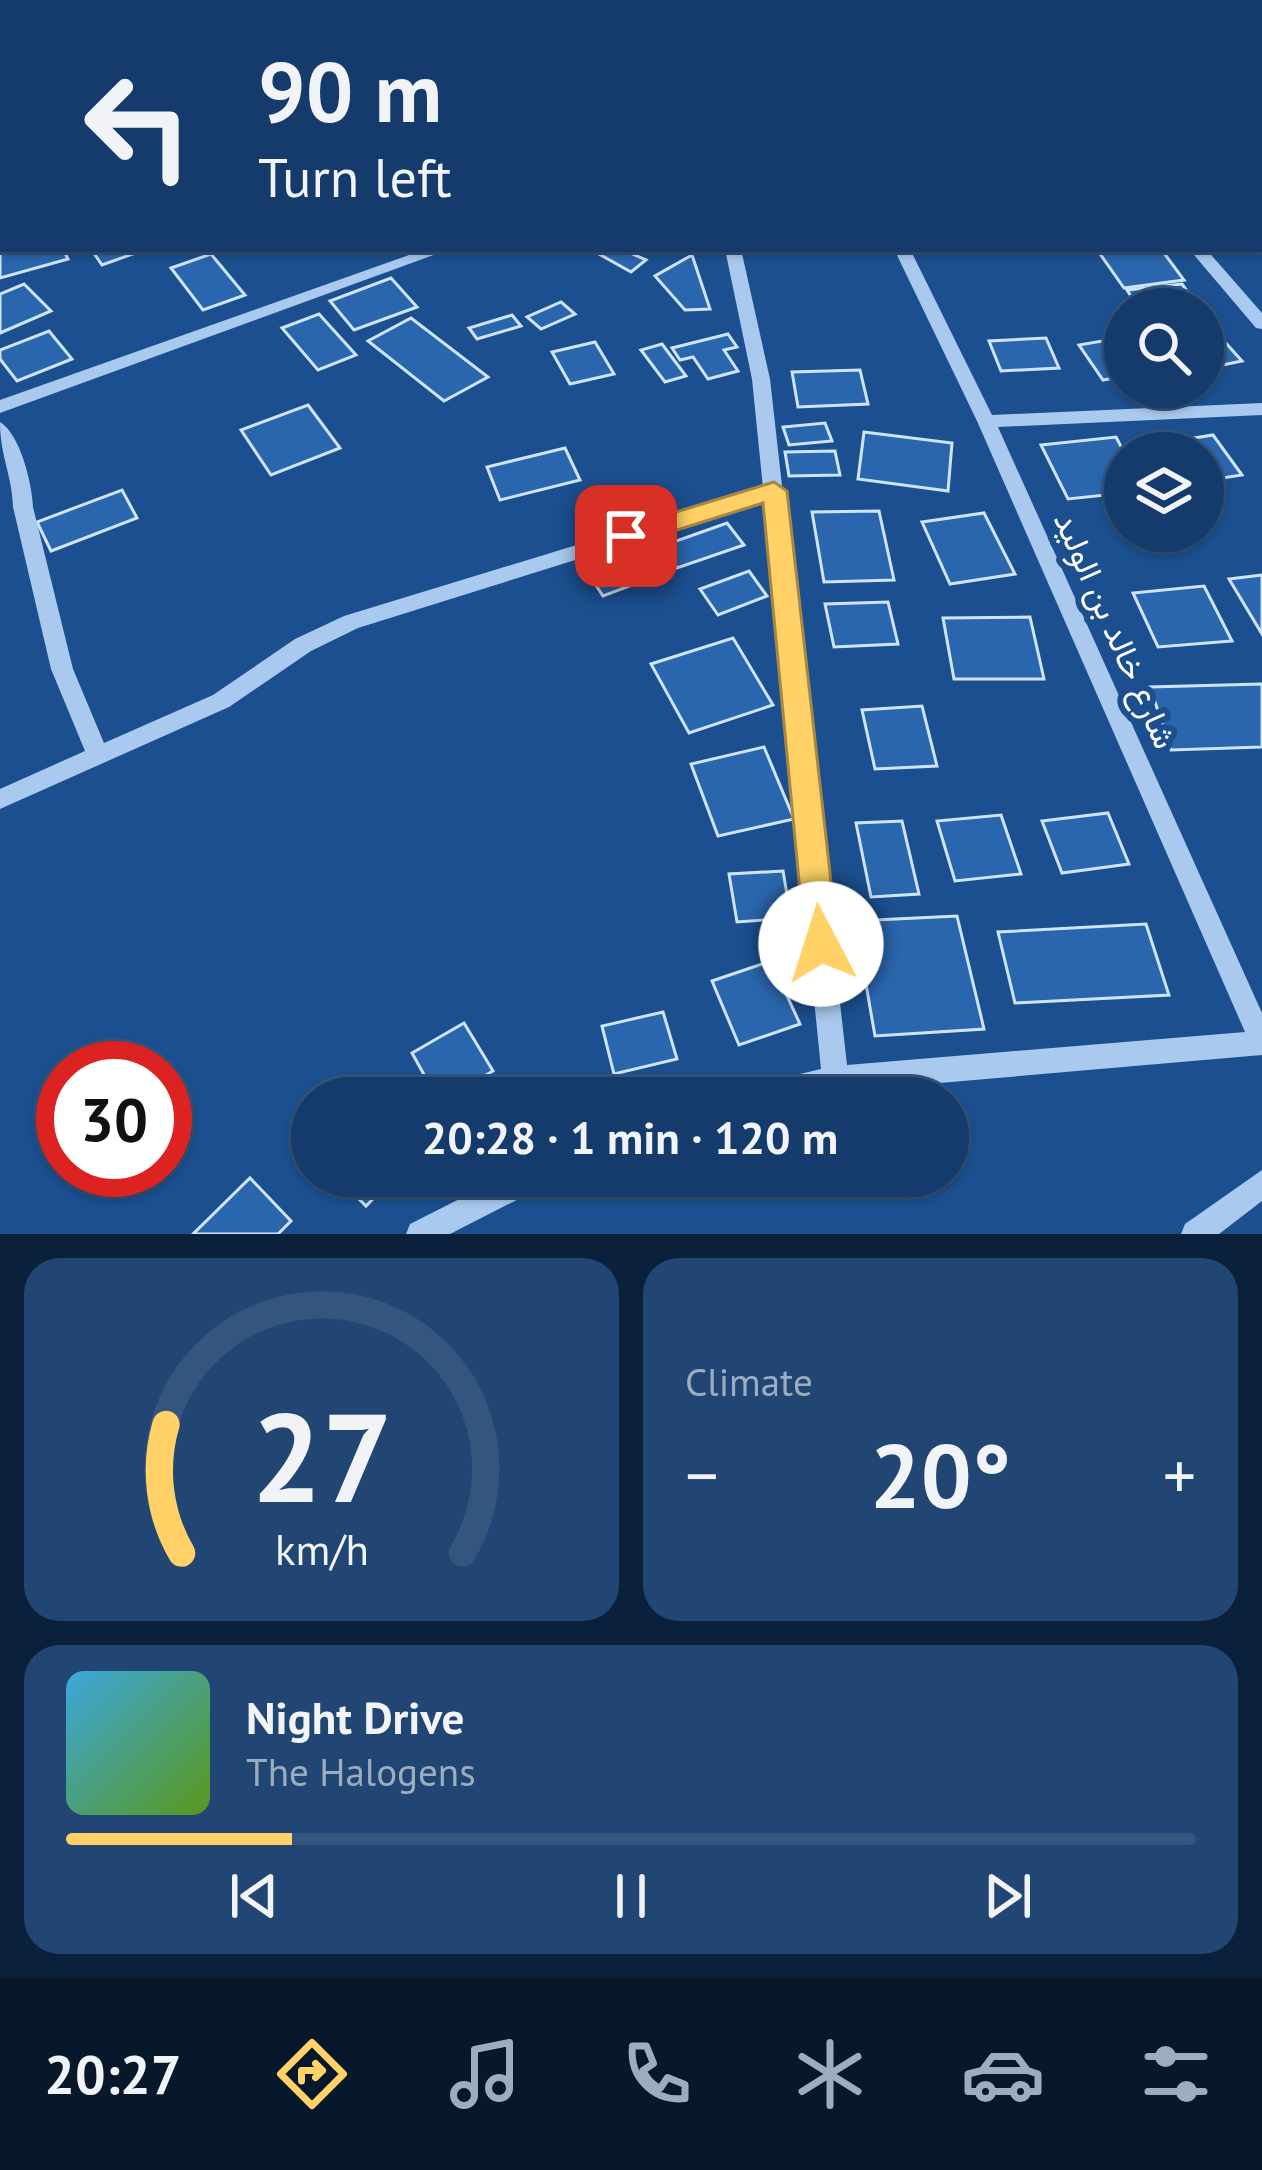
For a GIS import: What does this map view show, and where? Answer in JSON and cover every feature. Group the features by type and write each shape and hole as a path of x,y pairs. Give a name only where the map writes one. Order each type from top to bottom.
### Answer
{"street":[{"path":"0,407 434,252"},
{"path":"734,252 761,379 835,1077"},
{"name":"شارع خالد بن الوليد","path":"903,252 986,421 1262,1043"},
{"path":"1200,252 1262,324"},
{"path":"986,421 1262,409"},
{"path":"0,428 22,483 23,507 62,669 97,752"},
{"path":"0,799 97,752 221,701 303,645 351,622 774,491"},
{"path":"859,1077 1262,1043"},
{"path":"1195,1234 1262,1184"},
{"path":"420,1234 493,1197"}],"building":[{"path":"0,252 64,252 68,259 0,278"},
{"path":"93,252 138,252 102,265"},
{"path":"595,252 628,252 646,260 631,272"},
{"path":"1099,252 1163,252 1184,280 1124,288"},
{"path":"211,254 245,295 203,310 171,268"},
{"path":"692,255 710,309 685,310 655,276"},
{"path":"391,278 417,307 354,330 330,301"},
{"path":"24,284 51,311 0,333 0,294"},
{"path":"561,302 575,314 541,329 527,317"},
{"path":"319,314 356,355 318,370 282,328"},
{"path":"512,315 521,326 477,339 469,328"},
{"path":"411,318 488,377 444,401 368,341"},
{"path":"49,331 72,359 17,381 0,359 0,350"},
{"path":"728,334 737,347 724,350 738,371 708,379 693,357 680,360 672,348"},
{"path":"1046,338 1059,368 1001,371 989,341"},
{"path":"1104,341 1104,380 1103,380 1079,345"},
{"path":"1224,341 1242,361 1224,365"},
{"path":"595,342 614,374 570,384 552,352"},
{"path":"662,344 686,376 665,382 641,350"},
{"path":"860,370 868,404 798,407 792,372"},
{"path":"308,405 340,448 271,475 241,430"},
{"path":"825,423 832,441 789,445 783,427"},
{"path":"864,432 952,443 948,491 858,479"},
{"path":"1104,438 1104,495 1068,499 1041,445"},
{"path":"565,448 580,480 500,500 487,467"},
{"path":"1224,450 1242,475 1224,478"},
{"path":"835,451 840,475 789,476 785,452"},
{"path":"122,490 137,518 51,551 37,522"},
{"path":"879,511 894,580 824,582 812,512"},
{"path":"984,513 1015,574 950,584 922,522"},
{"path":"727,523 744,545 677,568 662,546"},
{"path":"644,545 664,573 603,596 584,567"},
{"path":"749,571 767,596 718,615 700,589"},
{"path":"1262,575 1262,634 1229,579"},
{"path":"1204,586 1232,641 1158,647 1133,593"},
{"path":"888,602 898,644 834,647 825,604"},
{"path":"1030,617 1044,679 954,679 943,618"},
{"path":"733,638 773,705 689,733 651,664"},
{"path":"1262,684 1262,747 1171,750 1150,687"},
{"path":"922,706 937,766 875,769 862,710"},
{"path":"764,747 794,819 718,836 691,764"},
{"path":"1108,813 1129,864 1062,873 1042,821"},
{"path":"1001,815 1021,874 955,881 937,821"},
{"path":"902,821 919,894 871,897 856,823"},
{"path":"783,871 791,918 737,922 729,874"},
{"path":"957,916 984,1029 875,1036 855,921"},
{"path":"1146,924 1169,995 1015,1003 998,932"},
{"path":"771,961 800,1024 739,1045 712,981"},
{"path":"663,1012 677,1059 614,1074 602,1026"},
{"path":"464,1023 493,1071 482,1077 425,1077 412,1053"},
{"path":"250,1178 291,1221 278,1234 193,1234"}],"route":[{"path":"626,536 774,491 821,944"}]}
